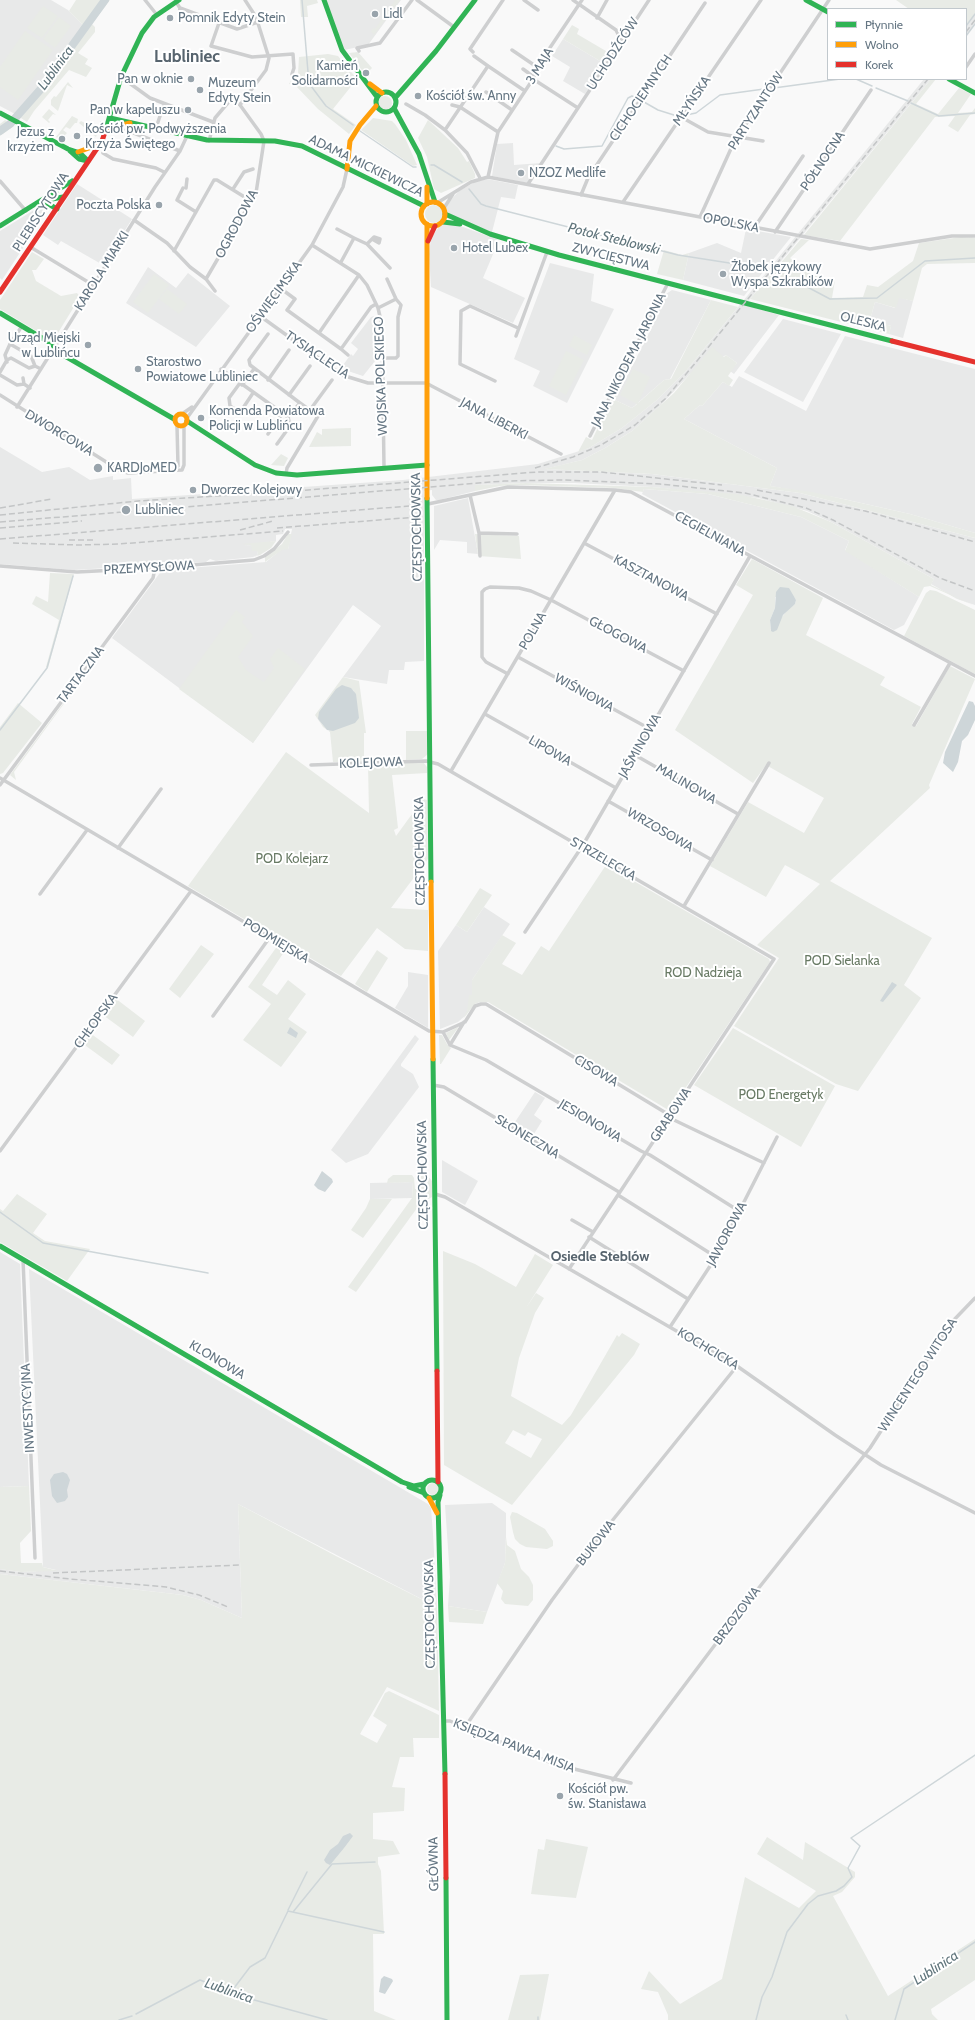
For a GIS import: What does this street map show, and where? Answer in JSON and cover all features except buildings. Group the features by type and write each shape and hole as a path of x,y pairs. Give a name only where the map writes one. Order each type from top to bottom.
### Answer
{"main road":[{"path":"324,0 342,50 368,83 380,95"},
{"path":"426,176 426,205 422,216 427,224 436,226 443,222 445,214 444,208 436,203 422,162 411,138 400,122 394,108 395,98 475,0"},
{"path":"806,0 827,11"},
{"path":"155,16 177,1"},
{"name":"PLEBISCYTOWA","path":"0,293 32,248 81,169 100,143 110,118 122,77 137,43 155,16"},
{"path":"957,81 975,93"},
{"path":"380,95 391,94 407,84"},
{"path":"391,94 395,98"},
{"path":"347,169 350,141 355,131 365,119 378,108 380,95"},
{"path":"378,108 389,112 400,122"},
{"path":"389,112 394,108"},
{"path":"112,109 119,119"},
{"path":"0,113 68,149 78,152 88,161"},
{"name":"ADAMA MICKIEWICZA","path":"110,118 209,140 281,142 305,147 347,169 426,205"},
{"name":"ADAMA MICKIEWICZA","path":"106,129 117,125 133,123"},
{"path":"78,152 100,143"},
{"path":"68,149 79,160 81,169"},
{"path":"79,160 88,161"},
{"path":"0,226 43,202 74,180"},
{"path":"43,202 63,197"},
{"path":"43,202 51,204 57,209"},
{"path":"426,205 436,203"},
{"name":"ZWYCIĘSTWA","path":"445,214 472,227"},
{"name":"ZWYCIĘSTWA","path":"443,222 450,221 547,252 745,302"},
{"name":"CZĘSTOCHOWSKA","path":"427,224 426,383 438,1482"},
{"name":"CZĘSTOCHOWSKA","path":"426,245 436,226"},
{"name":"OLESKA","path":"745,302 975,362"},
{"path":"0,313 52,344 58,352 135,398 174,419 177,426 186,422"},
{"path":"174,419 177,415 182,414 186,422 198,430 255,465 273,472 297,475 384,467 427,465"},
{"name":"KLONOWA","path":"0,1246 402,1482 414,1486 424,1484"},
{"name":"CZĘSTOCHOWSKA","path":"431,1480 438,1456"},
{"path":"402,1482 424,1493 429,1498 435,1498 440,1495 441,1487 438,1482 431,1480 424,1484 424,1493"},
{"name":"CZĘSTOCHOWSKA","path":"440,1495 438,1502 443,1708"},
{"name":"CZĘSTOCHOWSKA","path":"429,1498 439,1519"},
{"name":"GŁÓWNA","path":"443,1708 447,2020"}],"street":[{"path":"145,0 155,16"},
{"path":"240,105 266,70 269,56 254,11 245,0"},
{"path":"359,51 357,48 380,43 412,0"},
{"path":"416,0 454,27"},
{"path":"503,0 470,49 488,66 525,91"},
{"path":"524,0 538,10"},
{"path":"573,0 578,5 616,30 622,42"},
{"name":"3 MAJA","path":"488,177 498,132 534,78 537,67 582,0"},
{"path":"597,18 608,0"},
{"name":"UCHODŹCÓW","path":"528,184 649,0"},
{"name":"MŁYŃSKA","path":"623,202 761,0"},
{"name":"PARTYZANTÓW","path":"700,217 737,137 830,0"},
{"path":"177,1 180,8 179,15"},
{"name":"CICHOCIEMNYCH","path":"581,195 588,178 705,3"},
{"path":"180,8 239,29 258,22"},
{"path":"219,23 210,46 251,57 293,54 294,68 292,74"},
{"path":"512,50 537,67"},
{"path":"967,66 975,54"},
{"path":"445,130 488,66"},
{"path":"524,69 534,78 578,108"},
{"path":"122,77 150,98 213,122"},
{"name":"PÓŁNOCNA","path":"775,232 871,90"},
{"path":"486,92 512,110"},
{"path":"209,140 216,116 232,98 240,105 262,134 264,141"},
{"path":"156,128 164,104"},
{"path":"406,104 425,115 445,130 467,153 480,178"},
{"path":"452,105 460,107 498,132"},
{"path":"681,117 708,132 763,141"},
{"path":"126,130 180,151"},
{"name":"KAROLA MIARKI","path":"17,407 164,172 180,151 187,136"},
{"name":"OGRODOWA","path":"206,279 251,201 258,186 264,141"},
{"path":"103,153 115,160 156,168 164,172"},
{"path":"754,228 803,156"},
{"path":"233,189 244,172 252,169"},
{"name":"OŚWIĘCIMSKA","path":"186,422 194,405 312,245 344,187 347,169"},
{"path":"436,203 456,190 480,178 488,177"},
{"name":"OPOLSKA","path":"488,177 872,249 952,236 975,236"},
{"path":"187,179 184,188 176,200 196,212"},
{"path":"174,252 214,180 217,180 233,189 251,201"},
{"path":"0,181 26,211"},
{"path":"444,208 456,190"},
{"path":"134,220 163,240 200,277 206,279 215,292"},
{"path":"337,229 367,244 390,268"},
{"path":"341,262 354,238"},
{"path":"367,244 372,239"},
{"name":"WOJSKA POLSKIEGO","path":"312,245 341,262 359,275 367,285 377,306 382,325 384,467"},
{"path":"32,248 93,285"},
{"path":"516,336 547,252"},
{"path":"319,333 359,275"},
{"path":"383,358 396,358 398,356 398,317 400,306 387,279"},
{"name":"JANA NIKODEMA JARONIA","path":"590,436 668,283"},
{"path":"280,288 295,299 287,310 348,355"},
{"path":"341,349 371,307 396,299"},
{"path":"495,381 460,364 461,311 470,306 518,328"},
{"name":"TYSIĄCLECIA","path":"260,316 342,375 357,381 383,384 426,383"},
{"path":"6,362 5,355 10,344 22,326"},
{"path":"268,334 249,360 250,365 268,380 317,415 317,419 287,468 286,474"},
{"path":"10,344 32,357 36,366 41,370"},
{"path":"268,380 289,350"},
{"path":"0,372 6,362 11,358 29,368 36,366"},
{"path":"289,395 310,366"},
{"path":"221,369 288,417"},
{"path":"253,393 241,411 238,411 230,406 229,398 254,369"},
{"path":"0,376 17,385 24,384 30,388"},
{"path":"23,378 24,384"},
{"path":"310,410 332,380"},
{"name":"JANA LIBERKI","path":"426,383 561,454"},
{"name":"DWORCOWA","path":"0,395 122,471 135,474 169,472"},
{"path":"288,417 300,403"},
{"path":"182,414 194,405"},
{"path":"268,434 282,414"},
{"path":"277,444 290,426 288,417"},
{"path":"169,472 180,471 184,467 186,422"},
{"path":"169,472 177,469 178,466 177,426"},
{"name":"CEGIELNIANA","path":"428,504 508,487 615,490 631,492 975,676"},
{"name":"POLNA","path":"450,771 485,714 615,490"},
{"path":"470,495 479,533 480,556"},
{"name":"PRZEMYSŁOWA","path":"0,566 77,572 155,568 258,559 274,548 288,532"},
{"path":"479,533 517,534"},
{"name":"KASZTANOWA","path":"584,543 717,614"},
{"name":"JAŚMINOWA","path":"525,932 582,846 750,556"},
{"name":"TARTACZNA","path":"0,785 2,779 153,578 155,568"},
{"name":"GŁOGOWA","path":"508,674 486,662 482,657 482,592 490,587 521,589 551,600 684,671"},
{"name":"WIŚNIOWA","path":"518,657 650,729"},
{"path":"914,725 950,663"},
{"name":"LIPOWA","path":"485,714 616,788"},
{"name":"MALINOWA","path":"635,755 738,814"},
{"name":"KOLEJOWA","path":"311,765 430,761"},
{"name":"STRZELECKA","path":"430,761 582,846 772,957 774,960"},
{"path":"684,906 769,763"},
{"name":"PODMIEJSKA","path":"2,779 433,1033"},
{"path":"118,848 161,789"},
{"name":"WRZOSOWA","path":"608,801 712,860"},
{"path":"40,894 87,830"},
{"name":"CHŁOPSKA","path":"0,1151 191,891"},
{"path":"213,1016 270,937"},
{"name":"GRABOWA","path":"569,1269 774,960"},
{"name":"CISOWA","path":"465,1022 475,1006 486,1004 670,1116 764,1163"},
{"path":"443,1032 450,1045 465,1022"},
{"path":"433,1033 443,1032 465,1022"},
{"name":"JESIONOWA","path":"450,1045 486,1060 740,1211"},
{"name":"SŁONECZNA","path":"433,1084 444,1087 619,1193 716,1256"},
{"name":"JAWOROWA","path":"670,1327 716,1256 777,1137"},
{"name":"KOCHCICKA","path":"435,1194 445,1197 737,1366 864,1455 975,1513"},
{"path":"572,1220 593,1232"},
{"path":"589,1237 688,1299"},
{"name":"INWESTYCYJNA","path":"23,1259 35,1558"},
{"name":"WINCENTEGO WITOSA","path":"864,1455 898,1407 950,1324 975,1298"},
{"name":"BUKOWA","path":"465,1727 552,1600 595,1542 737,1366"},
{"name":"BRZOZOWA","path":"613,1780 742,1609 864,1455"},
{"name":"KSIĘDZA PAWŁA MISIA","path":"444,1721 465,1727 548,1762 631,1784"}],"shaded area":[{"path":"0,0 51,0 68,10 85,27 35,95 15,114 0,106"},
{"path":"326,0 401,0 368,45 344,50"},
{"path":"975,14 975,24 967,35 967,25"},
{"path":"563,39 605,64 585,94 563,81 570,67 552,56"},
{"path":"923,80 930,80 745,305 779,315 734,374 730,371 737,363 726,355 690,374 661,405 632,431 582,460 545,469 652,474 800,493 975,538 975,605 957,599 931,584 934,579 831,522 807,511 758,498 652,487 574,483 475,485 475,491 439,500 436,500 432,495 432,490 424,491 424,661 405,662 404,670 389,670 387,684 343,677 381,626 353,605 253,743 112,638 162,570 266,562 282,549 288,549 292,529 285,529 283,534 276,535 276,541 243,546 251,545 257,550 258,555 253,557 216,561 210,559 206,562 74,570 0,564 0,447 42,472 69,467 90,480 113,476 113,480 131,478 132,499 403,480 538,464 589,448 622,428 657,400 686,371"},
{"path":"513,143 514,165 541,163 527,183 492,176 497,144"},
{"path":"487,179 518,185 515,199 501,197 492,232 463,221 449,214 446,210 446,205 459,191 475,182"},
{"path":"77,184 132,219 103,265 61,241 58,245 43,235"},
{"path":"42,205 46,205 48,210 2,280 0,278 0,231"},
{"path":"452,223 499,240 483,278 525,298 513,323 431,287 429,254 431,238 441,224"},
{"name":"Żłobek językowy Wyspa Szkrabików","path":"746,229 791,237 744,296 683,280 689,253 717,243 741,253"},
{"path":"550,263 594,274 591,301 614,309 567,403 533,386 540,371 514,359"},
{"path":"148,267 176,288 188,273 230,306 196,347 126,303"},
{"path":"672,290 711,300 670,379 664,380 632,408 615,400 659,313 656,310 661,301 664,301 666,294"},
{"path":"898,297 913,301 903,338 889,334 891,326 870,320 875,302 895,308"},
{"path":"374,316 378,325 379,356 363,376 341,368 351,354 353,356 358,349 351,343 371,317"},
{"path":"783,319 841,334 803,402 744,372"},
{"path":"845,336 975,369 975,533 910,514 839,498 770,486 777,468 684,419 700,405 702,406 723,382 732,387 739,376 806,411"},
{"path":"644,489 708,494 801,517 849,541 845,550 919,597 904,625 894,630 642,494"},
{"path":"468,498 478,554 467,553 467,542 440,540 434,550 434,506"},
{"path":"780,587 789,588 796,600 795,604 783,615 777,630 773,632 771,631 770,620 775,608 776,592"},
{"path":"342,685 351,688 356,694 359,718 355,723 333,731 327,730 318,719 319,712 336,689"},
{"path":"969,701 973,702 975,706 975,720 968,735 962,741 958,762 953,772 943,763 945,752"},
{"path":"484,907 510,924 472,980 472,995 466,1015 458,1022 440,1029 438,951 456,925 467,932"},
{"path":"408,972 428,975 428,1028 395,1008 408,986"},
{"path":"892,982 897,985 883,1002 880,1001"},
{"path":"290,1027 298,1033 296,1038 287,1033"},
{"path":"415,1035 419,1039 401,1066 413,1074 419,1087 368,1154 346,1163 331,1150"},
{"path":"535,1092 545,1098 534,1115 542,1121 532,1137 513,1125"},
{"path":"442,1160 478,1181 465,1205 442,1192"},
{"path":"322,1171 332,1179 333,1182 325,1192 318,1189 314,1185"},
{"path":"413,1182 412,1198 370,1199 370,1183"},
{"path":"0,1252 20,1264 29,1486 0,1487"},
{"path":"29,1269 428,1504 431,1508 437,1607 238,1504 242,1618 201,1600 183,1595 0,1574 0,1569 21,1572 56,1570 43,1567"},
{"path":"63,1472 67,1474 70,1480 67,1490 68,1497 65,1501 57,1503 52,1496 50,1480 54,1474"},
{"path":"492,1503 506,1513 505,1563 487,1612 448,1606 450,1577 445,1505"},
{"path":"350,1833 353,1836 344,1848 330,1865 326,1863 324,1860 330,1850 338,1844 343,1836"},
{"path":"384,1976 392,1979 393,1981 385,1994 379,1992 381,1979"}],"green space":[{"path":"76,0 104,0 85,27 69,11"},
{"path":"107,0 110,0 92,24 95,27 95,32 78,53 88,59 85,64 92,68 86,77 69,70 34,111 27,122 18,116 38,97"},
{"path":"300,0 317,0 318,3 307,6 308,17 301,17"},
{"path":"395,0 400,0 368,43 374,34 371,32 373,28 375,29"},
{"path":"896,0 975,0 975,14 967,25 967,8 908,8"},
{"path":"43,6 58,16 42,38 27,28"},
{"path":"59,17 71,26 55,48 43,39"},
{"path":"572,25 579,29 577,34 611,54 605,64 563,39"},
{"path":"25,31 53,50 18,100 0,87 0,67"},
{"path":"358,52 372,68 367,73 366,71 364,73 349,53"},
{"path":"328,54 338,56 357,79 333,109 356,125 349,134 318,109 295,85 289,84 294,75 298,74 299,57"},
{"path":"930,80 935,80 916,104 938,114 959,88 971,94 958,113 972,112 975,108 975,114 970,115 958,132 948,126 955,116 935,117 840,241 804,235"},
{"path":"68,82 73,88 67,85 58,111 51,105 51,100 54,96 56,97"},
{"path":"385,96 390,98 392,103 390,108 385,110 380,108 378,103 380,98"},
{"path":"49,109 56,115 53,114 48,120 50,122 49,123 42,117"},
{"path":"72,116 78,119 77,123 75,123 70,129 66,127 63,130 67,133 64,136 60,136 58,138 56,137"},
{"path":"373,118 392,121 395,124 406,140 417,165 413,166 361,130"},
{"path":"5,120 14,126 0,136 0,124"},
{"path":"428,120 458,148 467,162 469,161 475,174 475,178 441,193 434,189 427,157 418,138"},
{"path":"81,121 96,129 101,124 96,137 79,123"},
{"path":"434,205 440,208 443,214 440,220 434,223 428,220 425,214 428,208"},
{"path":"961,237 975,238 975,263 927,264 922,268 913,301 899,298 896,308 875,302 870,320 891,326 889,334 750,299 801,239 809,240 790,258 808,273 835,280 832,298 863,297 867,285 878,287 913,261 919,243"},
{"path":"664,250 682,255 689,253 683,280 657,274"},
{"path":"32,252 44,259 36,270 32,270 36,281 61,296 77,293 80,297 53,341 0,309 0,300"},
{"path":"154,274 169,285 148,313 133,302"},
{"path":"167,289 187,304 179,314 159,299"},
{"path":"711,300 738,307 686,371 657,400 622,428 589,448 578,452 586,437 592,440 616,390 619,391 615,400 632,408 637,404 620,395 633,369 650,377 638,403 664,380 671,379"},
{"path":"574,335 592,345 587,355 569,346"},
{"path":"712,347 724,357 726,355 737,363 728,376 733,380 729,386 723,382 702,406 700,405 684,419 777,468 770,486 812,492 910,514 975,533 975,538 800,493 652,474 544,469 582,460 632,431 674,393"},
{"path":"566,351 584,360 566,395 549,386"},
{"path":"351,428 351,446 309,447 317,432 322,435 322,429"},
{"path":"281,454 288,458 284,466 271,465"},
{"path":"526,483 652,487 737,494 792,506 831,522 934,579 931,585 975,606 930,586 924,587 919,597 845,551 849,541 801,517 708,494 644,489 643,492 614,488 519,485 500,486 475,491 475,485"},
{"path":"288,534 292,534 288,549 282,550 265,562 265,557 282,544"},
{"path":"475,534 519,536 521,559 478,556"},
{"path":"276,541 271,548 260,555 253,557 258,555 257,551 252,551 251,545 241,544"},
{"name":"POD Sielanka","path":"752,559 823,598 806,635 885,677 880,685 921,707 912,724 916,726 950,666 975,679 929,785 930,788 830,881 932,938 904,985 921,998 858,1091 836,1084 734,1026 779,958 757,945 820,884 785,865 766,897 710,866 748,802 804,833 824,798 766,765 753,783 675,730 753,595 736,585","holes":["775,597 794,597 796,600 795,604 789,608 771,631 770,620 775,608"]},
{"path":"50,573 74,574 48,668 46,667 59,620 32,604 36,596 48,602"},
{"path":"930,590 936,591 975,610 975,674 904,636 926,593"},
{"path":"236,610 245,617 242,622 253,636 238,657 246,670 264,682 274,668 270,659 278,648 305,669 253,743 179,689"},
{"path":"112,638 14,772 16,780 10,775"},
{"path":"343,677 359,681 366,733 364,733 364,762 333,762 329,731 354,691 345,686 318,719 327,730 323,727 315,715"},
{"path":"18,703 42,723 3,773 0,774 0,727"},
{"path":"406,731 427,731 428,754 422,759 406,760"},
{"name":"POD Kolejarz","path":"286,752 369,813 368,765 423,762 427,767 427,773 392,775 398,828 394,830 396,836 423,799 427,800 428,859 391,908 428,910 428,951 405,949 377,928 341,976 188,886"},
{"name":"ROD Nadzieja","path":"606,865 769,959 770,962 670,1111 488,1002 480,1002 475,1004 463,1019 467,1011 469,995 472,995 472,980 502,935 516,943 502,964 522,975 541,946 549,951"},
{"path":"480,888 492,895 467,932 456,925"},
{"path":"201,945 214,954 180,998 169,989"},
{"path":"278,945 286,949 262,985 277,995 288,980 306,994 288,1019 307,1032 281,1067 243,1040 271,1004 248,987"},
{"path":"377,950 388,958 367,992 355,984"},
{"path":"115,998 145,1021 133,1037 103,1015"},
{"path":"458,1028 449,1040 446,1033"},
{"name":"POD Energetyk","path":"733,1028 835,1086 801,1147 694,1085"},
{"path":"90,1033 120,1055 112,1065 82,1043"},
{"path":"439,1035 442,1035 451,1048 441,1064 440,1064"},
{"path":"393,1175 412,1175 414,1178 415,1189 418,1189 418,1176 427,1175 432,1181 432,1197 420,1204 356,1292 348,1287 412,1198 413,1182 387,1183 388,1179"},
{"path":"17,1194 47,1214 33,1233 45,1241 90,1249 67,1281 0,1242 0,1209 3,1211"},
{"path":"370,1199 392,1199 363,1238 351,1230 366,1208"},
{"path":"443,1251 475,1264 516,1287 535,1254 553,1265 526,1308 536,1293 544,1298 535,1313 519,1358 511,1396 562,1425 571,1415 617,1335 619,1337 622,1333 640,1344 634,1355 512,1505 444,1465","holes":["513,1430 525,1436 528,1432 542,1439 531,1458 505,1443"]},
{"path":"433,1483 437,1485 439,1489 437,1493 433,1495 429,1493 427,1489 429,1485"},
{"path":"29,1486 31,1531 20,1543 21,1563 42,1563 43,1567 58,1571 21,1572 0,1569 0,1487"},
{"path":"238,1504 437,1607 439,1711 387,1687 360,1734 377,1743 387,1725 373,1716 385,1693 389,1691 439,1715 439,1738 413,1738 414,1757 400,1757 392,1787 405,1788 404,1811 373,1813 373,1839 393,1841 400,1854 378,1857 378,1864 381,1871 384,1934 373,1934 374,2011 396,2020 0,2020 0,1574 183,1595 201,1600 242,1618"},
{"path":"512,1512 517,1513 545,1529 553,1541 553,1546 547,1549 526,1547 520,1544 515,1539 513,1532 510,1517"},
{"path":"506,1537 507,1545 515,1551 521,1569 529,1577 533,1585 533,1600 528,1606 505,1604 501,1599 503,1591 497,1583 505,1563"},
{"path":"448,1606 487,1612 483,1624 449,1622"},
{"path":"767,1837 803,1860 805,1842 855,1872 855,1877 842,1892 833,1896 888,1996 975,1939 975,1980 931,2009 932,2014 938,2020 668,2020 668,2015 658,1992 641,1989 649,1971 680,2004 722,1979 745,1877 799,1908 816,1891 757,1854"},
{"path":"546,1839 588,1847 576,1898 531,1894 538,1849 544,1850"},
{"path":"549,1974 540,2020 508,2020 520,1975"}],"waterway":[{"name":"Lublinica","path":"0,131 10,124 40,90 105,0"},
{"name":"Potok Steblowski","path":"302,0 308,72 311,86 326,106 353,125"},
{"path":"967,25 975,14"},
{"path":"967,35 975,24"},
{"path":"774,88 833,80"},
{"path":"858,80 872,86"},
{"path":"876,88 908,101"},
{"path":"686,115 696,113 720,95 764,89"},
{"path":"556,146 564,149 602,146 628,98 632,96 637,98"},
{"path":"644,102 658,110 677,116"},
{"path":"911,103 939,116 975,113"},
{"name":"Potok Steblowski","path":"360,131 413,167 416,167"},
{"name":"Potok Steblowski","path":"431,165 434,165 462,182"},
{"name":"Potok Steblowski","path":"469,189 481,204 486,206 678,255 755,267 767,272"},
{"name":"Potok Steblowski","path":"770,275 776,278 796,281 830,299 877,298 925,261 975,258"},
{"path":"0,730 47,668 73,576"},
{"path":"0,1212 43,1243 208,1273"},
{"path":"756,2020 762,1997 772,1977 787,1932 808,1904 818,1896 836,1891 844,1886 852,1877 848,1868 860,1846 851,1838 975,1755"},
{"path":"293,1912 332,1864 375,1862"},
{"path":"288,1910 307,1872"},
{"path":"231,1992 250,1967 265,1958 288,1911 384,1932"},
{"name":"Lublinica","path":"895,2020 904,1989 975,1942"},
{"name":"Lublinica","path":"136,2014 200,1980 247,1998 327,2020"},
{"path":"846,2015 848,2020"},
{"name":"Lublinica","path":"119,2020 132,2016"}],"railway":[{"path":"967,31 975,20"},
{"path":"535,468 573,457 601,445 635,425 665,399 927,80"},
{"path":"0,515 138,501 295,491 537,472 601,472 722,485"},
{"path":"0,522 504,481 563,480 660,484 745,493 806,508 833,520 940,578 975,591"},
{"path":"757,490 865,511 975,542"},
{"path":"0,508 52,499"},
{"path":"0,539 409,506"},
{"path":"277,528 417,517"},
{"path":"0,528 82,521"},
{"path":"240,530 273,521"},
{"path":"13,543 78,545 119,544 283,531"},
{"path":"69,540 95,540"},
{"path":"53,1573 239,1565"},
{"path":"0,1571 70,1579 166,1587 199,1595 228,1607"}],"traffic: fast":[{"path":"106,129 121,77 142,33 154,17 179,0"},
{"path":"324,0 342,50 377,97"},
{"path":"395,98 436,51 475,0"},
{"path":"806,0 827,11"},
{"path":"951,80 975,93"},
{"path":"386,92 393,95 396,102 393,109 386,112 379,109 376,102 379,95 386,92"},
{"path":"394,108 419,154 435,202"},
{"path":"0,113 68,149 80,153 88,161"},
{"path":"110,118 207,140 275,141 302,146 424,206"},
{"path":"70,151 79,159 88,161"},
{"path":"0,226 72,181"},
{"path":"41,201 63,197"},
{"path":"45,202 57,209"},
{"path":"445,214 490,234 559,255 892,341"},
{"path":"443,222 460,224"},
{"path":"0,313 52,344 58,352 174,419"},
{"path":"187,421 255,465 276,473 297,475 427,465"},
{"path":"427,498 431,882"},
{"path":"433,1059 437,1371"},
{"path":"0,1246 402,1482 414,1486 424,1484"},
{"path":"432,1480 438,1483 441,1489 438,1495 432,1498 426,1495 423,1489 426,1483 432,1480"},
{"path":"409,1487 424,1493"},
{"path":"440,1495 438,1502 445,1774"},
{"path":"446,1878 447,2020"}],"traffic: slow":[{"path":"370,84 382,93"},
{"path":"347,169 350,141 360,125 376,106"},
{"path":"106,129 130,123"},
{"path":"78,152 100,144"},
{"path":"427,187 427,204"},
{"path":"433,202 438,203 444,209 445,214 444,219 438,225 433,226 428,225 422,219 421,214 422,209 428,203 433,202"},
{"path":"427,224 427,498"},
{"path":"183,414 186,415 187,420 186,425 179,426 176,425 175,418 176,415 183,414"},
{"path":"431,882 433,1059"},
{"path":"429,1498 437,1513"}],"traffic: jam":[{"path":"0,292 102,141 106,129"},
{"path":"428,241 435,226"},
{"path":"892,341 975,362"},
{"path":"437,1371 438,1482"},
{"path":"445,1774 446,1878"}],"place":[{"name":"Lidl","path":"375,14"},
{"name":"Pomnik Edyty Stein","path":"170,18"},
{"name":"Kamień Solidarności","path":"366,73"},
{"name":"Pan w oknie","path":"191,79"},
{"name":"Muzeum Edyty Stein","path":"200,90"},
{"name":"Kościół św. Anny","path":"418,96"},
{"name":"Pan w kapeluszu","path":"188,110"},
{"name":"Kościół pw. Podwyższenia Krzyża Świętego","path":"77,136"},
{"name":"Jezus z krzyżem","path":"62,139"},
{"name":"NZOZ Medlife","path":"521,173"},
{"name":"Poczta Polska","path":"159,205"},
{"name":"Hotel Lubex","path":"454,248"},
{"name":"Żłobek językowy Wyspa Szkrabików","path":"723,274"},
{"name":"Urząd Miejski w Lublińcu","path":"88,345"},
{"name":"Starostwo Powiatowe Lubliniec","path":"138,369"},
{"name":"Komenda Powiatowa Policji w Lublińcu","path":"201,418"},
{"name":"KARDJoMED","path":"98,468"},
{"name":"Dworzec Kolejowy","path":"193,490"},
{"name":"Lubliniec","path":"126,510"},
{"name":"Kościół pw. św. Stanisława","path":"560,1796"}],"district":[{"name":"Lubliniec","path":"187,57"},
{"name":"Osiedle Steblów","path":"600,1257"}]}
